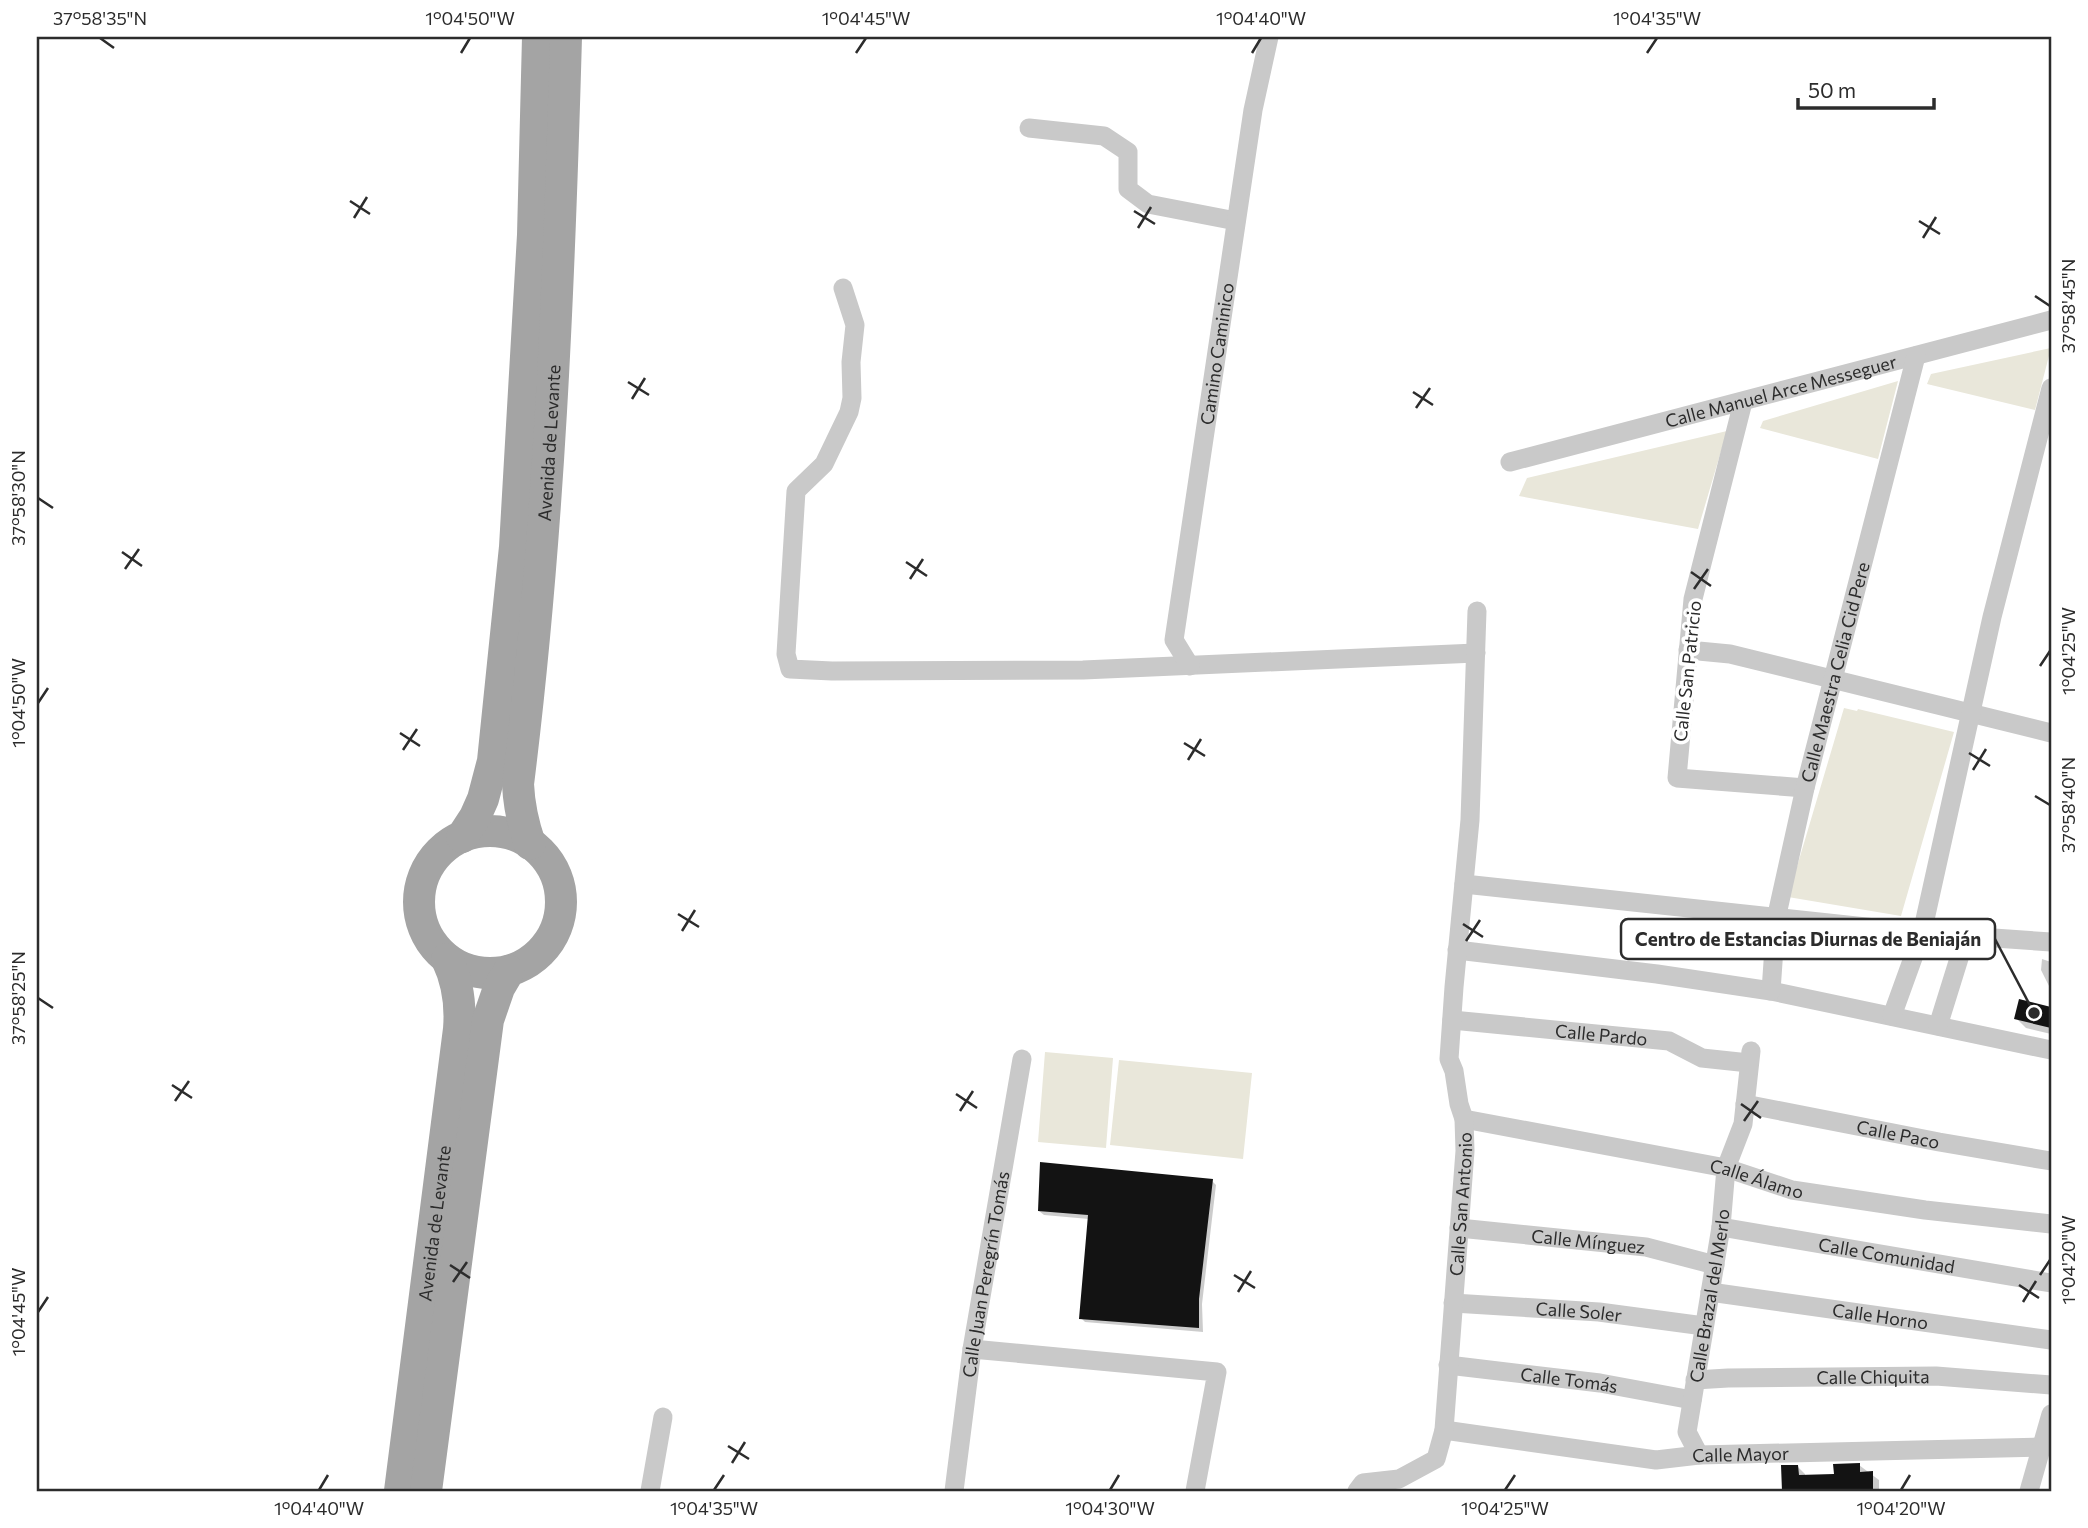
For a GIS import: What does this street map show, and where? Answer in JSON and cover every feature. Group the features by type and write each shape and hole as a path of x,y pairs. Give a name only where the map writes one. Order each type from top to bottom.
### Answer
{"main road":[{"name":"Avenida de Levante","path":"462,836 483,799 493,761 513,575 531,263 538,37"},
{"name":"Avenida de Levante","path":"530,844 519,804 519,784 550,450 566,37"},
{"path":"476,832 497,832 518,837 530,844 541,853 555,875 561,901 556,927 543,950 522,966 509,971 483,973 458,966 447,959 430,941 420,918 421,881 433,859 451,842 476,832"},
{"name":"Avenida de Levante","path":"400,1491 459,1029 457,986 447,959"},
{"name":"Avenida de Levante","path":"426,1491 488,1020 499,988 509,971"}],"street":[{"name":"Camino Caminico","path":"1190,666 1174,639 1253,110 1269,37"},
{"path":"1029,128 1104,136 1128,152 1128,189 1148,204 1236,221"},
{"path":"843,288 855,325 851,362 852,398 849,412 824,464 796,491 786,654 790,669 1083,670 1476,653"},
{"name":"Calle Manuel Arce Messeguer","path":"1510,462 2051,320"},
{"name":"Calle Maestra Celia Cid Pere","path":"1771,991 1776,919 1805,788 1916,356"},
{"path":"1892,1016 1922,933 1993,617 2051,388"},
{"name":"Calle San Patricio","path":"1743,402 1693,599 1678,778 1805,788"},
{"name":"Calle San Antonio","path":"1357,1491 1363,1483 1399,1479 1436,1459 1444,1430 1465,1151 1464,1119 1449,1059 1470,820 1477,611"},
{"path":"1688,650 1730,654 2051,733"},
{"path":"1464,884 1776,919 2051,942"},
{"path":"1938,1026 1966,936"},
{"path":"1457,950 1644,972 1771,991 2051,1050"},
{"name":"Calle Pardo","path":"1452,1020 1669,1041 1702,1058 1750,1057"},
{"name":"Calle Brazal del Merlo","path":"1699,1455 1687,1432 1721,1227 1726,1168 1743,1124 1750,1057"},
{"name":"Calle Juan Peregrín Tomás","path":"954,1491 972,1349 1022,1059"},
{"name":"Calle Paco","path":"1745,1104 2051,1161"},
{"name":"Calle Álamo","path":"1464,1119 1726,1168 1792,1190 1926,1210 2051,1224"},
{"name":"Calle Comunidad","path":"1721,1227 2051,1283"},
{"name":"Calle Mínguez","path":"1459,1228 1646,1247 1715,1265"},
{"name":"Calle Horno","path":"1710,1292 2051,1340"},
{"name":"Calle Soler","path":"1453,1303 1599,1312 1704,1326"},
{"path":"972,1349 1217,1372 1195,1491"},
{"name":"Calle Tomás","path":"1448,1365 1600,1383 1692,1400"},
{"name":"Calle Chiquita","path":"1695,1380 1936,1376 2051,1385"},
{"path":"2029,1491 2051,1413"},
{"path":"650,1491 663,1417"},
{"name":"Calle Mayor","path":"1444,1430 1656,1460 1699,1455 2042,1447"}],"shaded area":[{"path":"2051,348 2035,410 1927,384 1931,374"},
{"path":"1898,381 1878,459 1760,428 1763,421"},
{"path":"1727,431 1698,529 1519,496 1527,478"},
{"path":"1844,708 1954,732 1901,916 1788,897"},
{"path":"1045,1052 1113,1058 1106,1148 1038,1142"},
{"path":"1119,1060 1252,1073 1243,1159 1110,1145"}],"building":[{"path":"2019,999 2051,1007 2051,1028 2014,1019"},
{"path":"1040,1162 1213,1179 1199,1299 1199,1328 1079,1319 1088,1215 1038,1211"},
{"path":"1860,1463 1860,1472 1873,1471 1873,1491 1782,1491 1781,1465 1798,1465 1799,1475 1834,1474 1833,1464"}],"place":[{"name":"Centro de Estancias Diurnas de Beniaján","path":"2034,1013"}]}
